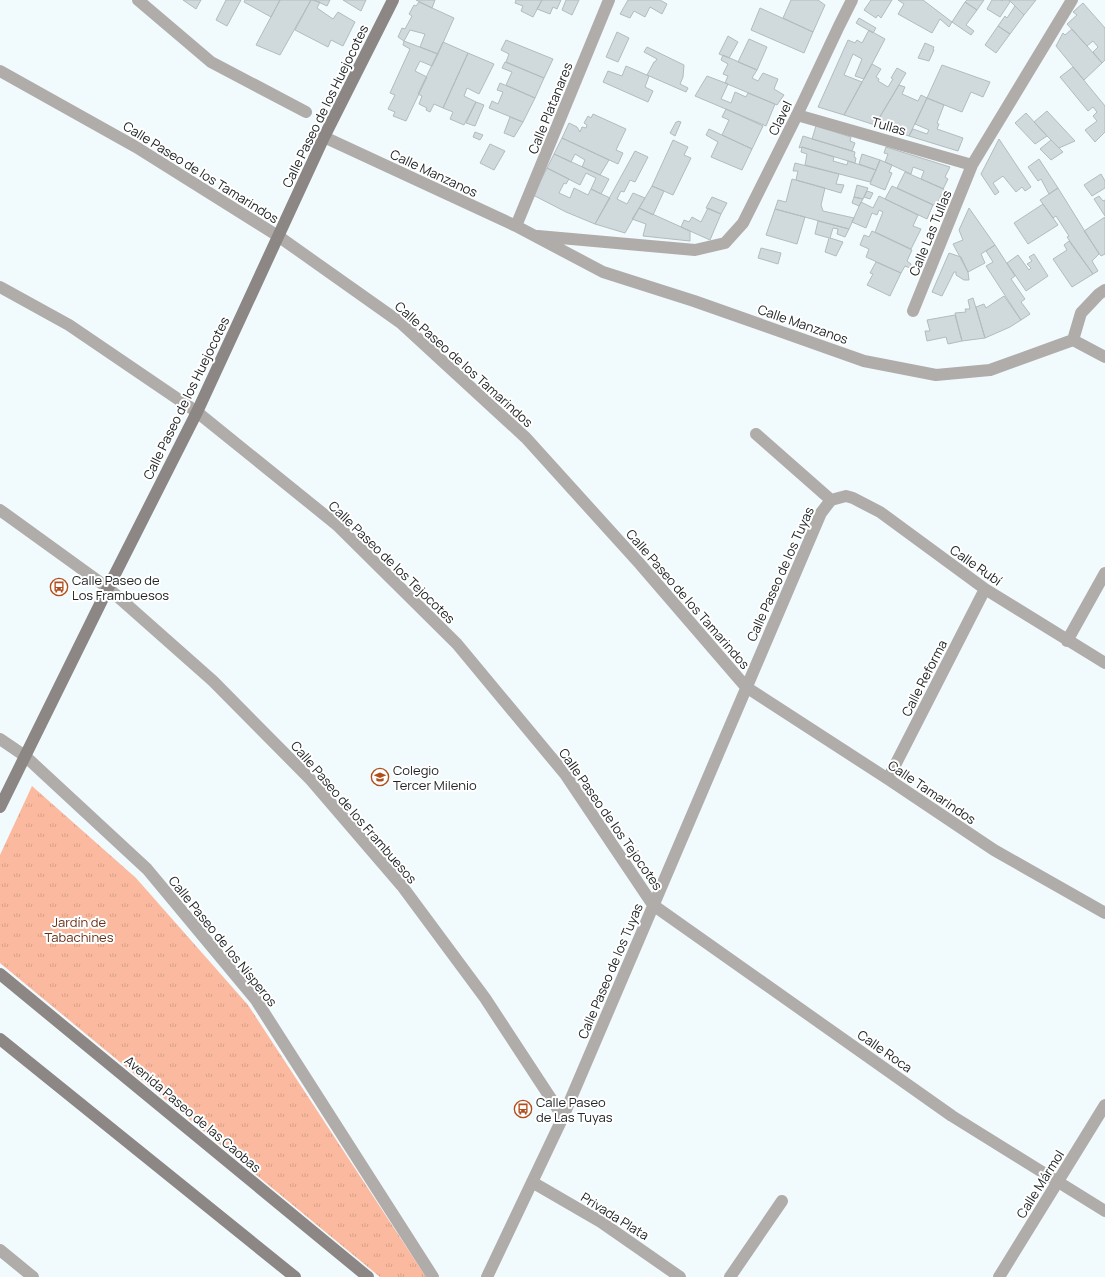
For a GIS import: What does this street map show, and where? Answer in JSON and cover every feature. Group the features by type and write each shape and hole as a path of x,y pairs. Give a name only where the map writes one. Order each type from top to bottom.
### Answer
{"street":[{"path":"138,0 211,62 306,112"},
{"name":"Calle Paseo de los Huejocotes","path":"0,807 197,412 324,137 393,0"},
{"name":"Calle Platanares","path":"516,226 610,0"},
{"name":"Clavel","path":"725,242 743,223 852,0"},
{"name":"Calle Las Tullas","path":"914,311 972,165 1072,0"},
{"name":"Calle Paseo de los Tamarindos","path":"0,71 136,147 278,236 401,323 526,438 640,564 746,687"},
{"name":"Tullas","path":"797,114 972,165"},
{"name":"Calle Manzanos","path":"324,137 516,226 603,272 694,301 864,360 936,375 990,370 1073,340"},
{"name":"Calle Manzanos","path":"532,235 695,250 725,242"},
{"name":"Calle Paseo de los Tejocotes","path":"0,287 69,325 197,412 337,525 457,644 565,774 653,905"},
{"path":"1105,290 1099,294 1081,314 1073,340 1105,358"},
{"path":"756,434 831,500"},
{"name":"Calle Rubí","path":"831,500 846,496 880,512 986,589 1105,663"},
{"name":"Calle Paseo de los Tuyas","path":"487,1277 563,1117 821,513 831,500"},
{"name":"Calle Paseo de los Frambuesos","path":"0,510 108,588 212,681 311,780 406,893 485,998 563,1117"},
{"path":"1067,640 1105,573"},
{"name":"Calle Reforma","path":"888,779 986,589"},
{"name":"Calle Tamarindos","path":"746,687 994,850 1105,913"},
{"name":"Calle Paseo de los Nísperos","path":"0,738 25,756 147,869 256,1000 434,1277"},
{"name":"Calle Roca","path":"653,905 952,1116 1105,1211"},
{"name":"Avenida Paseo de las Caobas","path":"0,974 368,1277"},
{"path":"0,1039 295,1277"},
{"name":"Calle Mármol","path":"999,1277 1105,1105"},
{"name":"Privada Plata","path":"532,1182 601,1222 680,1277"},
{"path":"730,1277 782,1201"},
{"path":"0,1250 33,1277"}],"green space":[{"name":"Jardín de Tabachines","path":"32,786 136,878 248,1005 426,1277 380,1277 0,963 0,855"}],"building":[{"path":"183,0 201,0 196,9"},
{"path":"226,0 241,0 227,26 216,20"},
{"path":"245,0 280,0 271,17 244,2"},
{"path":"280,0 311,0 280,55 256,45"},
{"path":"311,0 320,2 317,8 333,19 338,12 355,22 343,46 331,40 328,47 295,30"},
{"path":"314,0 330,0 327,6"},
{"path":"343,0 366,0 361,11"},
{"path":"416,0 435,0 432,8"},
{"path":"516,0 542,0 533,17 521,11 523,6 515,3"},
{"path":"542,0 561,0 557,9 553,7 550,14 537,9"},
{"path":"566,0 579,0 572,15 562,10"},
{"path":"628,0 660,0 667,4 662,14 650,7 645,17 634,11 630,18 620,14"},
{"path":"791,0 818,0 825,5 813,32 783,18"},
{"path":"871,0 892,0 881,18 878,15 876,18 864,10"},
{"path":"898,0 923,0 952,22 949,27 940,19 932,33 898,14 904,4"},
{"path":"967,0 984,0 977,10 965,2"},
{"path":"992,0 1009,0 1010,2 1000,17 987,9"},
{"path":"1009,0 1036,0 1024,15"},
{"path":"419,2 454,18 438,54 420,47 425,34 410,30 404,41 398,37 402,28 405,29 412,16 409,14 414,5 416,6"},
{"path":"965,2 977,10 966,25 974,31 971,35 952,22"},
{"path":"1083,3 1105,28 1105,60 1102,63 1093,52 1098,47 1093,41 1087,46 1067,24 1077,15 1073,12"},
{"path":"1015,6 1024,15 1010,34 998,26 1005,16 1007,18"},
{"path":"760,8 813,32 804,53 751,30"},
{"path":"859,18 876,28 873,33 856,23"},
{"path":"998,26 1010,34 996,53 985,45"},
{"path":"1072,29 1102,63 1084,80 1056,46 1063,33 1065,35"},
{"path":"869,30 885,39 864,79 855,76 862,59 853,54 844,75 862,82 844,115 818,107 848,40 855,43 857,40 862,43"},
{"path":"617,32 629,38 618,62 606,57"},
{"path":"728,36 738,42 729,58 719,54"},
{"path":"749,39 767,47 757,70 738,62"},
{"path":"506,40 553,59 544,78 506,62 509,54 501,50"},
{"path":"404,41 438,54 432,66 420,61 415,71 427,77 406,121 393,116 395,112 388,109 395,95 390,93 410,49 403,45"},
{"path":"443,42 468,53 443,108 434,104 430,112 426,110 427,108 419,104 422,96 418,94"},
{"path":"925,43 934,47 929,61 918,58"},
{"path":"647,47 684,65 683,77 680,84 688,88 686,92 647,75 657,59 644,52"},
{"path":"468,53 494,64 479,94 467,88 464,96 476,102 464,125 450,119 453,112 443,108"},
{"path":"723,55 757,70 752,78 758,81 763,73 778,79 774,89 784,95 777,105 725,83 728,76 723,74 728,64 721,60"},
{"path":"505,62 544,78 535,98 506,85 512,72 502,68"},
{"path":"872,64 881,69 876,77 879,79 878,81 888,87 897,68 906,73 875,125 844,115"},
{"path":"942,65 990,82 983,97 971,92 962,112 927,98"},
{"path":"626,66 649,76 645,87 653,91 648,102 603,82 608,71 622,76"},
{"path":"1073,67 1105,106 1105,132 1095,142 1085,130 1097,121 1093,116 1097,112 1093,107 1088,111 1060,77"},
{"path":"707,76 728,84 721,99 731,103 735,92 746,97 748,93 775,104 766,126 695,96"},
{"path":"500,83 535,98 523,122 489,108 492,101 498,104 503,92 497,90"},
{"path":"899,85 905,87 902,94 918,101 921,95 927,98 909,136 875,125"},
{"path":"927,98 944,105 937,123 939,124 937,129 963,138 958,151 909,136 913,129 927,134 929,130 915,124"},
{"path":"476,102 484,105 475,126 466,123"},
{"path":"726,109 763,126 752,149 722,135 729,120 722,117"},
{"path":"1047,111 1075,141 1059,148 1047,136 1034,122"},
{"path":"1026,113 1047,136 1035,144 1015,123"},
{"path":"593,114 626,129 616,150 623,153 618,164 562,138 569,123 577,127 580,132 582,127 586,128 587,125 584,123 588,116 591,118"},
{"path":"510,117 523,122 514,137 504,133"},
{"path":"678,121 681,122 675,136 670,133"},
{"path":"816,126 851,137 850,141 855,143 852,151 812,139"},
{"path":"709,129 752,149 742,170 711,157 718,142 706,135"},
{"path":"475,132 483,135 480,140 473,137"},
{"path":"803,136 855,152 855,163 802,147 799,148"},
{"path":"562,138 609,160 600,175 582,167 585,160 575,154 571,162 554,154"},
{"path":"999,139 1031,187 1025,191 1022,187 1016,192 1003,176 993,183 999,192 995,195 981,174"},
{"path":"673,140 688,147 684,155 691,158 673,195 652,186"},
{"path":"1051,140 1063,152 1051,160 1040,149"},
{"path":"490,144 505,151 494,170 480,163"},
{"path":"802,147 834,157 833,161 847,165 848,161 876,170 870,182 805,165 807,154 801,152"},
{"path":"886,147 950,167 945,177 948,179 943,189 921,179 924,171 913,167 911,174 885,162 888,154 884,153"},
{"path":"635,151 648,157 635,182 630,180 624,192 621,191 617,199 627,204 633,193 645,198 625,233 595,224"},
{"path":"554,154 609,179 601,194 591,189 596,178 586,173 580,185 547,168"},
{"path":"862,154 880,160 876,170 859,164"},
{"path":"1039,159 1058,188 1049,194 1041,179 1038,181 1028,167"},
{"path":"880,160 892,165 889,172 892,173 885,190 870,184"},
{"path":"795,163 839,174 836,184 844,185 841,193 796,180 798,171 793,171"},
{"path":"547,168 569,179 566,184 564,183 559,193 570,198 574,188 588,195 591,189 610,198 595,224 566,212 533,195"},
{"path":"905,172 944,189 936,206 897,188"},
{"path":"1101,174 1105,181 1105,188 1092,196 1084,185"},
{"path":"792,179 825,188 821,205 823,211 854,218 849,229 775,209 778,200 786,202"},
{"path":"857,185 868,188 863,199 854,197"},
{"path":"652,186 664,191 653,215 639,208"},
{"path":"892,186 933,205 927,219 885,199"},
{"path":"1058,188 1099,254 1092,261 1098,271 1093,274 1067,237 1069,236 1056,216 1053,218 1040,200"},
{"path":"867,191 873,193 870,199 864,197"},
{"path":"879,196 918,215 913,226 921,229 911,249 875,232 883,212 879,210 877,215 872,213 866,228 852,222 861,202 873,208"},
{"path":"1099,196 1103,201 1105,200 1105,216 1094,199"},
{"path":"712,197 727,203 721,214 706,208"},
{"path":"854,197 863,199 859,206 852,203"},
{"path":"1043,204 1058,225 1028,244 1014,223"},
{"path":"639,208 690,231 690,241 643,236 646,224 632,219"},
{"path":"708,208 721,214 710,240 681,227 684,220 689,222 692,217 701,222"},
{"path":"969,208 995,245 981,254 985,263 968,272 953,244 963,240 959,230"},
{"path":"775,209 805,217 797,244 766,235"},
{"path":"1105,217 1105,254 1101,256 1084,231"},
{"path":"818,221 849,229 845,237 837,234 838,229 833,228 830,238 843,242 836,256 825,252 829,238 815,234"},
{"path":"872,231 912,250 907,261 911,264 910,268 905,266 901,273 866,257 869,249 860,245 864,235 869,237"},
{"path":"1069,241 1093,274 1072,287 1053,259 1067,250 1064,245"},
{"path":"995,245 1015,276 1011,279 1025,299 1021,302 1030,314 1021,320 986,266 993,262 986,251"},
{"path":"761,248 781,253 778,264 758,258"},
{"path":"949,253 961,257 968,272 969,280 964,280 956,275 956,272 954,272 942,296 932,292"},
{"path":"1034,254 1048,276 1026,291 1007,263 1018,255 1029,270 1031,268 1027,264 1032,261 1029,257"},
{"path":"876,262 901,273 890,296 867,285 873,274 870,273"},
{"path":"1004,296 1021,320 1010,327 985,338 976,307 984,304 986,308"},
{"path":"973,298 985,338 962,341 955,313 966,312 965,309 970,309 968,300"},
{"path":"955,315 962,341 948,344 946,337 927,341 925,331 930,331 927,320"}],"place":[{"name":"Calle Paseo de Los Frambuesos","path":"59,587"},
{"name":"Colegio Tercer Milenio","path":"380,777"},
{"name":"Calle Paseo de Las Tuyas","path":"523,1109"}]}
